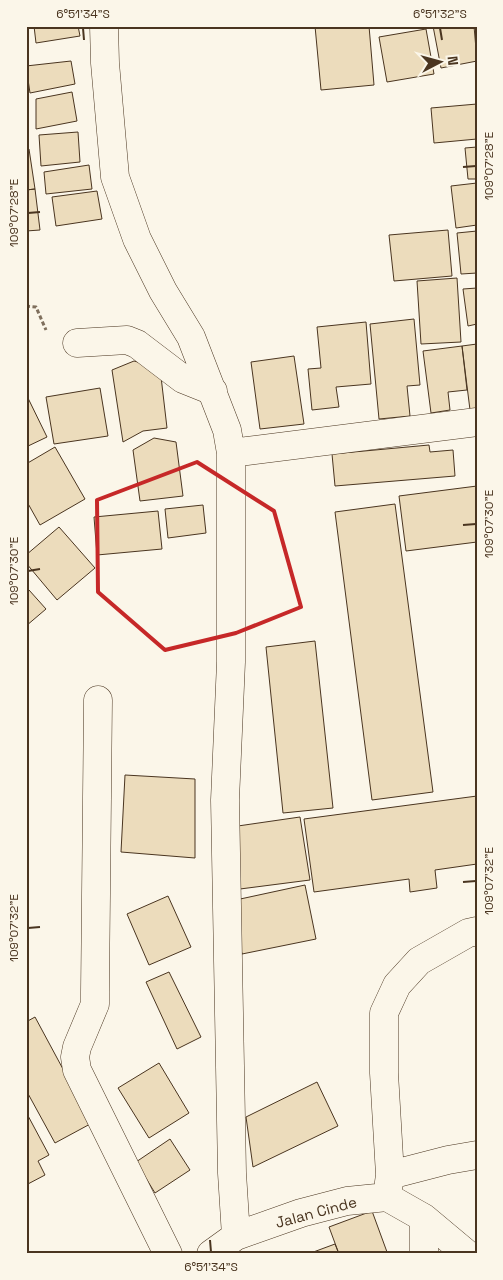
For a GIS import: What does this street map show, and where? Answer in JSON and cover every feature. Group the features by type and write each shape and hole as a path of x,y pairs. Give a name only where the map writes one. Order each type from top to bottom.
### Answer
{"street":[{"path":"104,26 105,63 115,177 137,239 163,291 191,337 201,386 227,430 231,453 231,662 225,820 232,1173 236,1236"},
{"path":"77,344 127,340 137,344 201,386"},
{"path":"231,453 477,422"},
{"path":"98,700 95,1004 75,1057 77,1070 168,1254"},
{"path":"467,1254 388,1186 384,1013 397,985 419,961 468,933 477,931"},
{"name":"Jalan Cinde","path":"211,1254 236,1236 301,1213 338,1204 388,1186 448,1160 477,1155"},
{"path":"424,1218 424,1254"}],"highlighted area":[{"path":"197,462 274,511 301,607 236,633 165,650 98,592 97,500"}],"building":[{"path":"34,26 78,26 80,36 36,43"},
{"path":"315,26 369,26 374,85 321,90"},
{"path":"433,26 474,26 477,61 441,68"},
{"path":"426,29 434,74 387,82 379,37"},
{"path":"71,61 75,84 30,93 26,66"},
{"path":"72,92 77,121 36,129 36,99"},
{"path":"477,104 477,139 434,143 431,108"},
{"path":"78,132 80,162 41,166 39,135"},
{"path":"477,147 477,179 468,179 465,148"},
{"path":"26,149 29,149 35,189 26,190"},
{"path":"89,165 92,189 46,194 44,172"},
{"path":"477,183 477,225 456,228 451,186"},
{"path":"35,189 40,230 26,231 26,190"},
{"path":"97,191 102,219 56,226 52,197"},
{"path":"448,230 452,276 394,281 389,235"},
{"path":"477,231 477,273 461,274 457,233"},
{"path":"457,278 461,342 421,344 417,281"},
{"path":"477,288 477,324 468,326 463,289"},
{"path":"414,319 420,385 407,386 410,416 379,419 370,324"},
{"path":"366,322 371,384 336,387 339,407 312,410 308,369 321,368 317,327"},
{"path":"477,344 477,410 470,410 462,346"},
{"path":"462,346 467,390 448,392 450,410 431,413 423,351"},
{"path":"294,356 304,424 260,429 251,362"},
{"path":"134,361 160,368 167,428 143,431 123,442 112,370"},
{"path":"100,388 108,436 54,444 46,397"},
{"path":"26,394 47,437 26,447"},
{"path":"154,438 176,442 183,496 140,501 133,450"},
{"path":"429,445 430,452 453,450 455,476 335,486 332,454"},
{"path":"55,447 85,499 40,525 26,500 26,464"},
{"path":"477,486 477,542 406,551 399,496"},
{"path":"395,504 433,792 372,800 335,512"},
{"path":"203,505 206,533 168,538 165,509"},
{"path":"158,511 162,549 97,555 94,517"},
{"path":"59,527 95,568 57,600 26,563 26,555"},
{"path":"29,590 46,609 26,626 26,592"},
{"path":"315,641 333,808 283,813 266,647"},
{"path":"125,775 195,779 195,858 121,852"},
{"path":"477,796 477,864 435,870 437,888 410,892 409,879 314,892 304,819"},
{"path":"300,817 310,880 240,889 231,827"},
{"path":"305,885 316,939 242,954 231,901"},
{"path":"168,896 191,947 149,965 127,914"},
{"path":"169,972 201,1037 177,1049 146,982"},
{"path":"35,1017 92,1123 55,1143 26,1090 26,1022"},
{"path":"159,1063 189,1113 149,1138 118,1088"},
{"path":"317,1082 338,1126 253,1167 246,1117"},
{"path":"26,1112 49,1155 38,1161 45,1175 26,1185"},
{"path":"170,1139 190,1170 155,1193 136,1162"},
{"path":"372,1211 387,1252 382,1254 339,1254 329,1227"},
{"path":"335,1244 339,1254 308,1254"}]}
